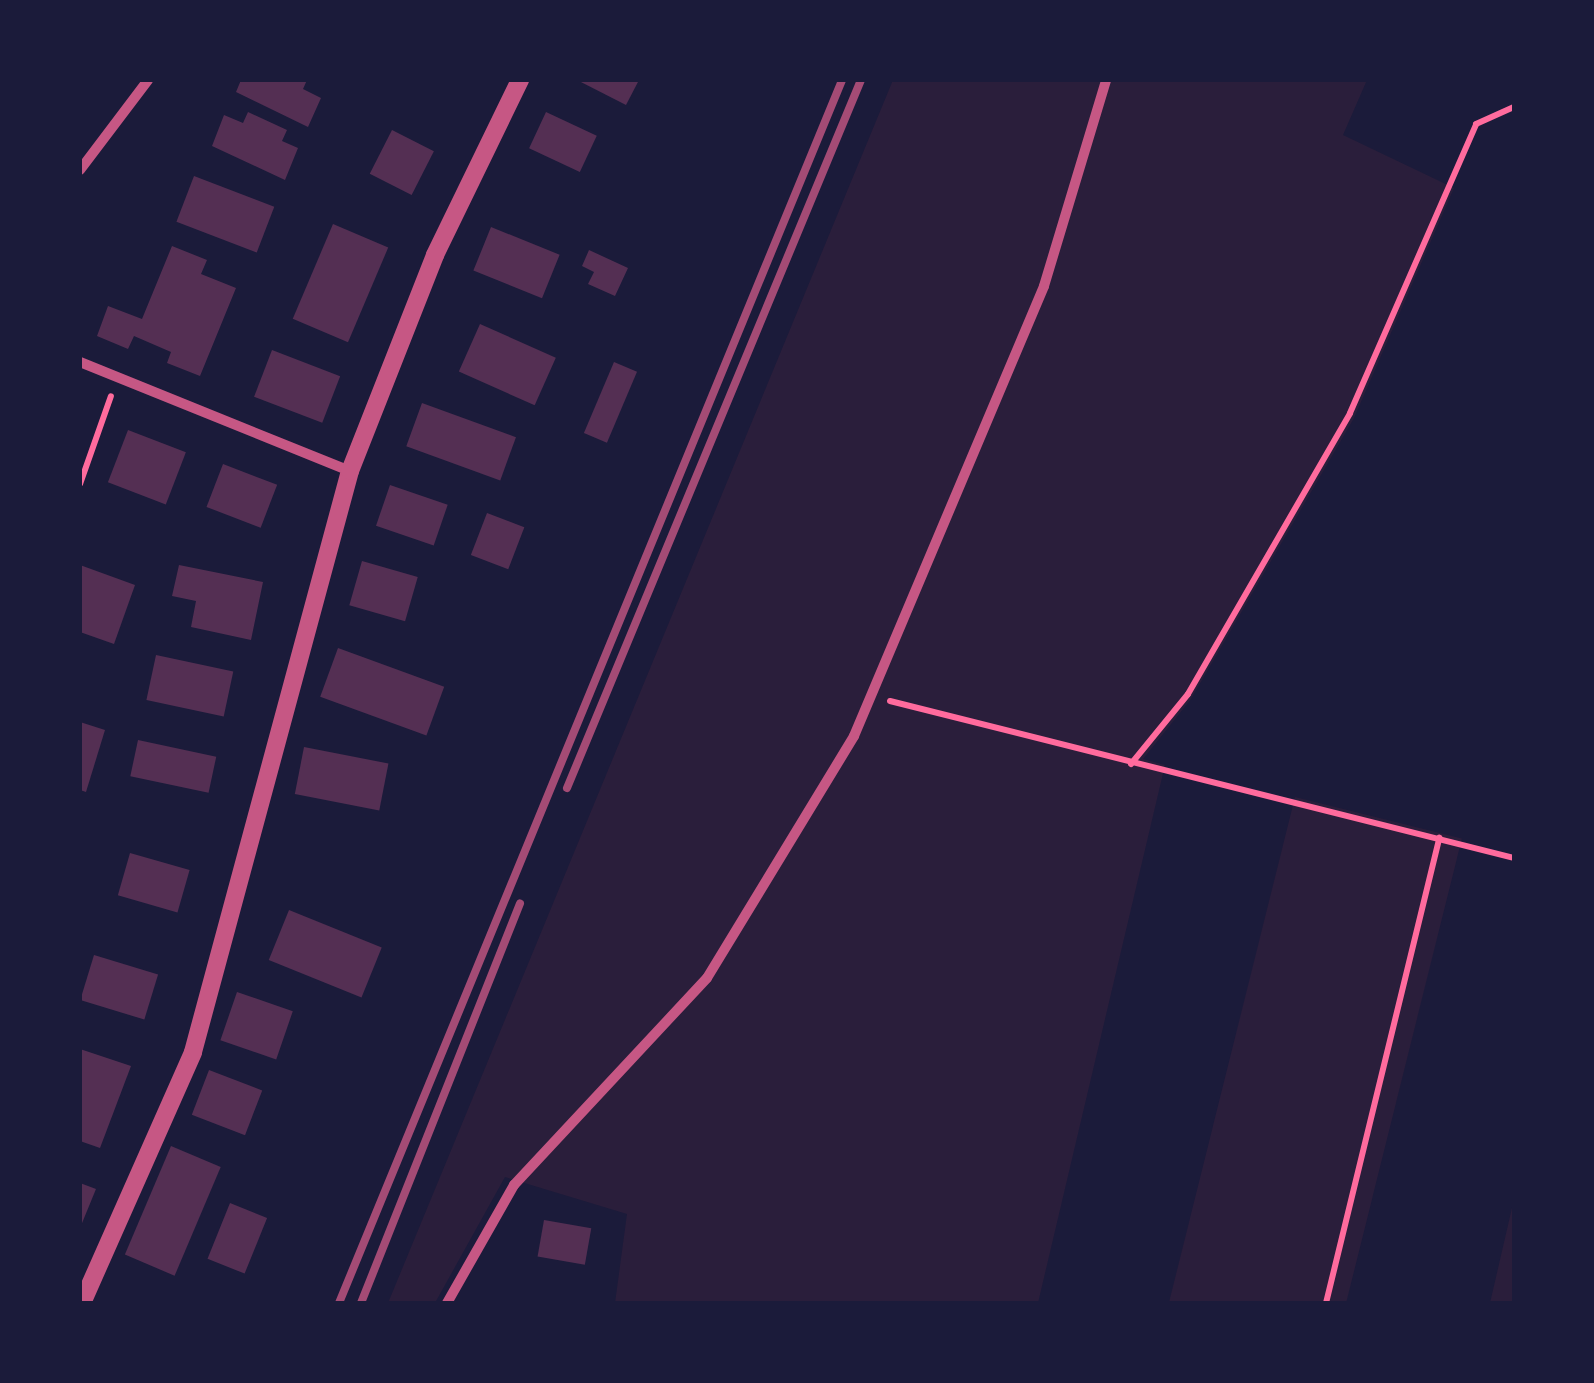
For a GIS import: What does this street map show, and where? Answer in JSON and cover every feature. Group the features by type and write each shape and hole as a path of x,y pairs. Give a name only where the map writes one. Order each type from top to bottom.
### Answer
{"street":[{"path":"80,170 148,80"},
{"path":"82,1303 193,1052 350,471 435,255 520,80"},
{"path":"448,1303 514,1185 707,978 854,736 867,693 1044,286 1106,80"},
{"path":"80,362 350,471"}],"path":[{"path":"1131,764 1188,694 1350,413 1476,124 1514,107"},
{"path":"80,484 117,377"},
{"path":"867,693 1131,764 1514,858"},
{"path":"1326,1303 1439,838"}],"shaded area":[{"path":"893,80 1367,80 1343,135 1454,188 1354,418 1191,699 1143,759 1165,765 1038,1303 615,1303 627,1214 505,1177 435,1303 388,1303"},
{"path":"1295,797 1462,839 1346,1303 1169,1302"},
{"path":"1514,1199 1514,1303 1490,1303"}],"building":[{"path":"241,80 307,80 303,89 321,98 308,127 236,92"},
{"path":"577,80 639,80 626,105"},
{"path":"248,112 287,130 282,141 298,148 285,180 212,146 224,115 243,123"},
{"path":"546,112 597,136 580,172 529,148"},
{"path":"392,130 434,151 412,195 370,174"},
{"path":"194,176 274,207 257,253 176,222"},
{"path":"333,224 388,247 348,342 293,319"},
{"path":"491,227 560,255 542,298 473,271"},
{"path":"172,246 207,260 201,274 236,288 200,376 167,363 171,352 134,336 128,349 97,336 108,306 142,319"},
{"path":"589,250 628,268 615,296 588,284 594,272 582,266"},
{"path":"480,324 556,358 535,405 459,372"},
{"path":"272,350 340,376 322,423 254,397"},
{"path":"614,362 637,372 607,443 584,433"},
{"path":"422,403 516,437 500,480 406,446"},
{"path":"128,430 186,452 166,504 108,482"},
{"path":"223,464 277,485 261,528 207,507"},
{"path":"390,485 448,505 434,546 376,526"},
{"path":"487,513 524,527 508,569 471,555"},
{"path":"362,561 418,577 405,621 349,605"},
{"path":"80,565 135,585 114,644 80,632"},
{"path":"179,565 263,582 251,640 191,627 196,601 172,596"},
{"path":"338,648 444,687 426,736 320,697"},
{"path":"156,655 233,671 224,716 146,700"},
{"path":"80,722 105,730 86,792 80,790"},
{"path":"138,740 216,757 209,793 130,776"},
{"path":"304,747 388,763 379,811 295,794"},
{"path":"130,853 190,870 177,912 118,895"},
{"path":"289,910 382,947 361,998 269,960"},
{"path":"94,955 158,975 144,1020 80,1000"},
{"path":"237,992 293,1011 276,1059 220,1040"},
{"path":"80,1049 131,1066 100,1148 80,1141"},
{"path":"209,1070 262,1090 245,1135 192,1115"},
{"path":"171,1146 221,1167 175,1276 125,1255"},
{"path":"80,1183 96,1189 80,1228"},
{"path":"230,1203 267,1218 245,1274 208,1259"},
{"path":"544,1220 591,1228 585,1265 538,1256"}],"railway":[{"path":"339,1303 842,80"},
{"path":"567,788 861,80"},
{"path":"361,1303 520,903"}]}
